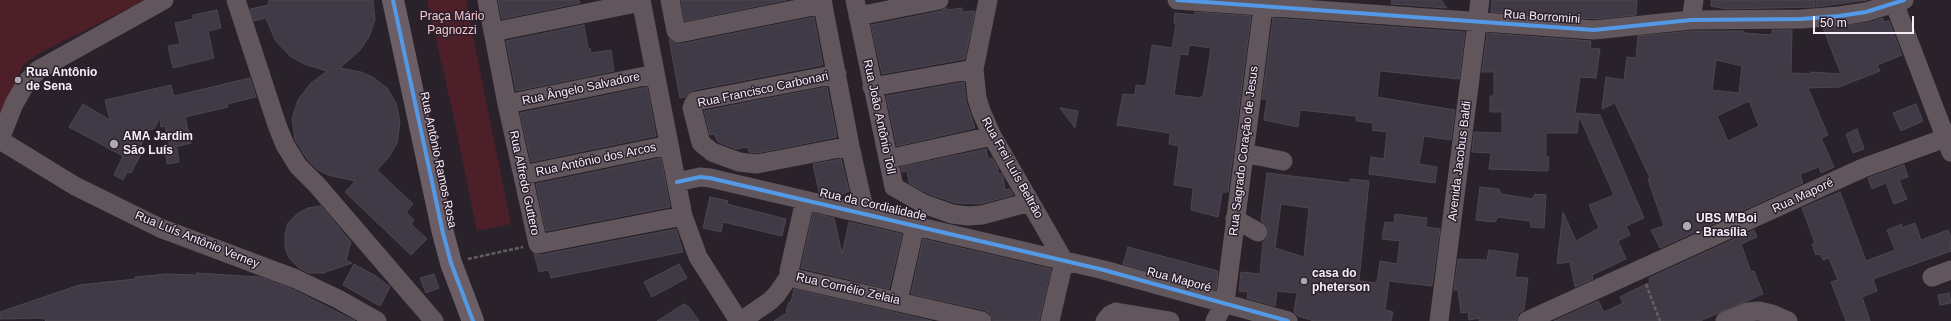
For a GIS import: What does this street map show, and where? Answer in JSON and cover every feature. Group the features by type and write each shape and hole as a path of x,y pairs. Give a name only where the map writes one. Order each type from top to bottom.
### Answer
{"main road":[{"name":"Rua Antônio Ramos Rosa","path":"393,0 443,233 451,263 473,321"}],"street":[{"path":"0,139 14,104 26,83 38,70 164,0"},
{"path":"236,0 285,145 298,166 317,185 434,321"},
{"name":"Rua Alfredo Guttero","path":"487,0 507,104 538,244 682,216"},
{"path":"670,0 676,31 679,33 823,2 850,146 865,213"},
{"path":"856,8 939,0"},
{"name":"Rua Frei Luís Beltrão","path":"988,0 974,69 978,98 992,136 1064,261"},
{"name":"Rua Borromini","path":"1177,0 1264,3 1477,22 1594,30 1691,20 1801,19 1866,12 1897,1"},
{"name":"Avenida Jacobus Baldi","path":"1439,321 1480,0"},
{"path":"1691,20 1694,0"},
{"path":"493,32 641,1 677,182 682,216 698,257 740,321 770,301 790,275"},
{"path":"1897,1 1949,142"},
{"name":"Rua Sagrado Coração de Jesus","path":"1225,302 1264,3"},
{"name":"Rua João Antônio Toll","path":"856,8 892,184 896,190 924,204 952,214 968,216 982,215 1030,202"},
{"path":"872,87 974,69"},
{"name":"Rua Ângelo Salvadore","path":"507,104 655,74"},
{"name":"Rua Francisco Carbonari","path":"837,74 696,101 692,105 692,108 701,143 716,154 739,162 757,164 850,146"},
{"path":"888,159 992,136"},
{"name":"Rua Luís Antônio Verney","path":"0,139 75,186 160,228 296,279 338,299 377,321"},
{"name":"Rua Maporé","path":"1527,321 1781,207 1863,168 1949,142"},
{"name":"Rua Antônio dos Arcos","path":"523,175 669,145"},
{"path":"1244,153 1283,161"},
{"name":"Rua da Cordialidade","path":"677,182 700,177 710,178 865,213 1064,261"},
{"name":"Rua Cornélio Zelaia","path":"805,200 789,271 790,275 796,279 982,321"},
{"path":"1236,219 1258,232"},
{"path":"898,301 915,225"},
{"path":"1050,321 1064,261"},
{"name":"Rua Maporé","path":"1064,261 1225,302 1288,321"},
{"path":"1932,277 1951,270"},
{"path":"1215,321 1225,302"},
{"path":"1725,321 1747,312 1760,311 1772,314 1788,321"},
{"path":"1105,321 1110,315 1116,312 1143,319 1170,321"}],"path":[{"path":"451,263 538,244"},
{"path":"1640,269 1660,321"}],"green space":[{"path":"0,0 145,0 40,53 24,64 0,113"},
{"name":"Praça Mário Pagnozzi","path":"427,0 466,0 511,224 477,231 453,114"}],"building":[{"path":"269,0 373,0 375,20 369,37 360,50 340,68 361,72 374,78 387,88 396,103 400,122 397,143 389,157 377,170 413,204 406,212 414,220 411,224 427,239 411,255 345,192 355,181 328,175 318,170 307,159 295,140 292,119 298,100 310,84 327,71 304,64 290,56 275,40 266,18 254,21 250,9 268,5"},
{"path":"498,0 579,0 580,3 502,19"},
{"path":"681,0 787,0 685,21"},
{"path":"1392,0 1441,0 1447,8 1391,4"},
{"path":"1492,0 1637,0 1636,15 1594,19 1491,12"},
{"path":"1711,0 1814,0 1815,7 1726,9 1711,6"},
{"path":"1816,0 1867,0 1816,7"},
{"path":"946,8 947,10 962,8 962,12 975,11 965,59 882,74 871,25 941,11"},
{"path":"217,10 221,28 208,31 214,58 173,68 168,46 180,44 175,23 193,19 193,15"},
{"path":"1195,12 1251,16 1228,192 1222,193 1218,217 1191,210 1193,188 1174,185 1179,146 1169,144 1170,133 1117,125 1123,94 1135,95 1136,85 1146,86 1152,45 1172,48 1176,24 1174,24 1175,13 1195,15","holes":["1189,45 1211,48 1203,96 1200,98 1174,95 1180,54 1188,55"]},
{"path":"814,17 823,65 694,90 685,97 680,98 669,39 677,44 681,44"},
{"path":"1273,18 1465,32 1459,79 1380,71 1377,97 1455,110 1451,140 1424,136 1419,164 1437,167 1435,183 1369,174 1371,157 1384,159 1387,132 1372,130 1373,123 1356,121 1356,116 1300,110 1298,127 1264,120 1267,99 1262,99"},
{"path":"1883,18 1883,22 1889,21 1902,55 1877,65 1880,71 1839,87 1808,88 1828,135 1821,138 1834,167 1821,173 1819,167 1800,174 1803,183 1660,248 1651,230 1664,226 1648,179 1650,178 1615,103 1602,109 1606,77 1624,80 1627,57 1636,58 1638,36 1692,31 1744,31 1744,33 1772,35 1772,30 1792,30 1791,73 1811,74 1811,72 1841,74 1823,28 1868,23","holes":["1716,60 1742,66 1739,93 1712,90","1749,101 1759,126 1728,141 1717,116"]},
{"path":"584,25 588,48 590,48 591,53 611,50 614,71 516,91 506,41"},
{"path":"1487,33 1591,41 1590,48 1600,49 1596,78 1580,77 1575,113 1600,115 1644,218 1626,226 1630,235 1618,241 1626,259 1592,275 1593,279 1575,287 1570,262 1557,264 1563,212 1576,241 1599,228 1589,205 1614,195 1579,116 1577,133 1546,133 1546,157 1549,157 1548,171 1489,169 1491,153 1472,152 1474,132 1502,133 1502,112 1490,112 1490,96 1494,96 1494,72 1482,72"},
{"path":"250,78 256,97 227,104 228,107 185,117 191,143 171,148 177,148 179,162 167,164 165,149 170,148 165,126 161,127 160,118 154,129 149,130 137,153 142,152 131,173 127,172 123,180 114,175 123,156 69,127 83,104 110,120 105,100 171,85 174,96"},
{"path":"964,82 966,101 975,128 897,146 886,96"},
{"path":"647,87 656,136 531,162 520,113"},
{"path":"827,87 837,137 757,153 749,152 748,147 736,149 718,142 714,134 710,135 704,111"},
{"path":"1916,104 1923,121 1901,131 1893,113"},
{"path":"1060,108 1078,111 1075,128"},
{"path":"1857,129 1864,149 1853,153 1846,134"},
{"path":"986,149 988,159 992,158 998,168 998,174 1001,173 1003,176 1005,190 1010,189 1013,195 980,204 955,203 929,194 909,183 907,171 902,172 901,167"},
{"path":"661,158 670,207 546,231 536,184"},
{"path":"841,159 849,191 838,197 819,192 813,164"},
{"path":"1904,165 1908,177 1899,180 1907,199 1894,204 1886,183 1872,189 1868,178"},
{"path":"1267,173 1350,183 1350,179 1369,181 1359,281 1377,283 1380,261 1397,264 1400,241 1382,239 1385,222 1394,223 1395,214 1427,218 1426,227 1440,229 1432,286 1389,281 1385,310 1393,312 1391,321 1314,321 1298,316 1294,312 1297,293 1277,291 1275,306 1247,298 1248,292 1239,291 1241,272 1260,274 1263,242 1267,238 1269,232 1267,226 1261,221","holes":["1281,204 1309,208 1304,257 1275,248"]},
{"path":"1480,187 1499,189 1501,194 1532,199 1535,194 1546,195 1544,228 1531,227 1530,221 1498,217 1495,222 1476,220"},
{"path":"1840,192 1866,261 1895,250 1887,230 1902,224 1901,228 1915,223 1921,240 1948,230 1951,237 1951,251 1873,279 1877,291 1862,297 1870,321 1846,321 1831,282 1838,280 1829,258 1823,260 1820,254 1816,255 1812,244 1815,243 1802,208"},
{"path":"710,197 728,201 727,204 786,219 782,236 723,222 721,232 703,228"},
{"path":"321,206 351,242 346,260 352,263 323,273 309,273 299,268 289,258 285,248 285,234 288,223 298,213 308,208"},
{"path":"813,213 834,218 842,254 849,222 902,234 889,289 801,268"},
{"path":"676,229 683,252 551,278 549,270 539,272 534,254 540,255"},
{"path":"1754,230 1757,237 1741,244 1751,272 1754,271 1763,294 1700,321 1554,321 1598,301 1604,312 1623,303 1620,297 1650,282 1649,278"},
{"path":"923,239 1051,269 1039,321 993,321 990,313 984,310 911,294"},
{"path":"1128,247 1218,271 1216,290 1123,264"},
{"path":"1489,250 1518,254 1515,277 1528,278 1524,310 1518,314 1516,321 1479,321 1480,318 1469,320 1468,312 1461,313 1458,290 1454,290 1458,259 1487,260"},
{"path":"354,264 376,276 390,287 380,306 343,285"},
{"path":"679,264 687,278 652,297 644,282"},
{"path":"197,273 260,277 292,289 355,321 46,321 43,318 0,319 0,312 79,285 135,279 135,277 166,274 197,275"},
{"path":"434,274 439,288 426,293 420,278"},
{"path":"794,289 932,321 774,321 788,312 786,312 789,302 791,302"},
{"path":"1949,293 1951,303 1940,305 1938,295"},
{"path":"684,304 689,307 699,321 657,321"}],"cycle path":[{"path":"393,0 443,233 451,263 473,321"},
{"path":"1177,0 1594,30 1691,20 1801,19 1839,16 1866,12 1904,0"},
{"path":"677,182 700,177 710,178 1104,270 1288,321"}],"place":[{"name":"Rua Antônio de Sena","path":"18,80"},
{"name":"AMA Jardim São Luís","path":"114,144"},
{"name":"UBS M'Boi - Brasília","path":"1687,226"},
{"name":"casa do pheterson","path":"1304,281"}]}
